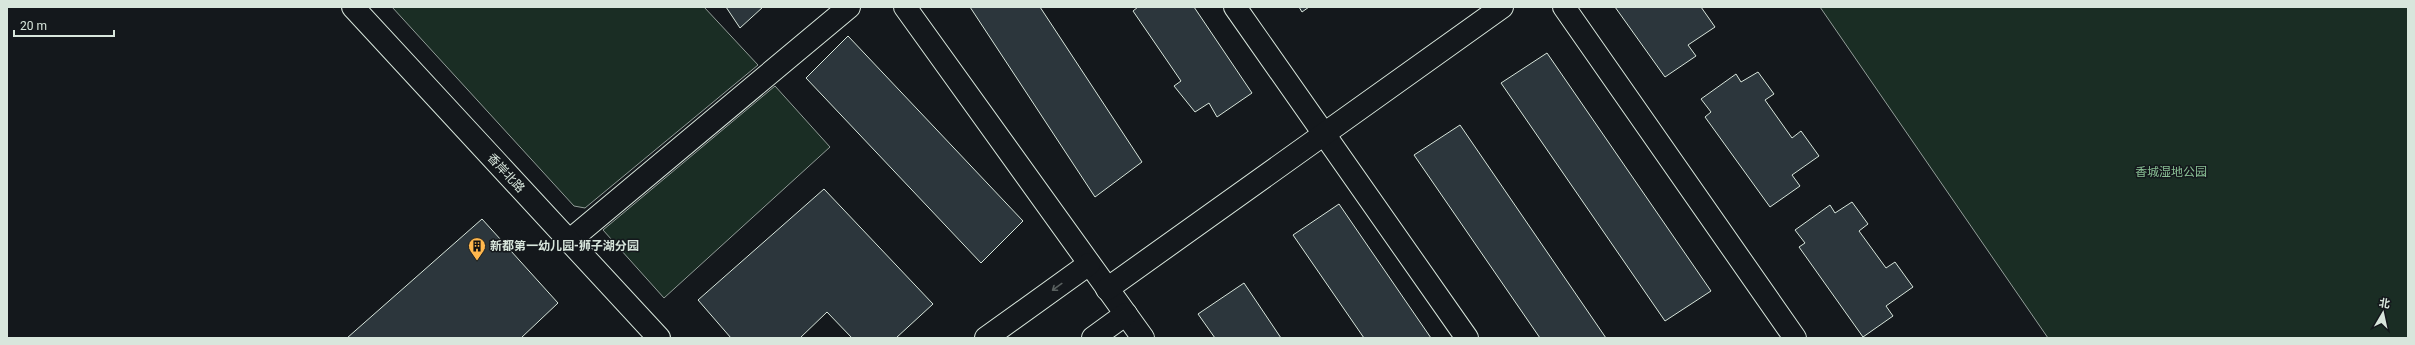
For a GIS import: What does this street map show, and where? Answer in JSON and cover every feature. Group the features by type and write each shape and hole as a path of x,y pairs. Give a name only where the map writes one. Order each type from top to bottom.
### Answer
{"street":[{"name":"香岸北路","path":"353,7 659,338"},
{"path":"569,241 849,7"},
{"path":"905,7 1142,338"},
{"path":"1235,7 1467,338"},
{"path":"1107,289 1502,7"},
{"path":"1564,7 1795,338"},
{"path":"986,338 1089,264"},
{"path":"1093,338 1126,314"}],"green space":[{"path":"392,7 704,7 758,65 585,208 574,206"},
{"name":"香城湿地公园","path":"1820,7 2408,7 2408,338 2048,338"},
{"path":"775,86 830,147 664,298 603,230"}],"building":[{"path":"726,7 763,7 740,28"},
{"path":"970,7 1040,7 1142,162 1095,197"},
{"path":"1138,7 1194,7 1252,93 1217,117 1209,103 1195,112 1174,86 1181,81 1133,11"},
{"path":"1299,7 1309,7 1302,12"},
{"path":"1615,7 1701,7 1715,27 1688,45 1696,56 1665,77"},
{"path":"848,36 1023,221 981,263 806,78"},
{"path":"1547,53 1711,291 1665,321 1501,83"},
{"path":"1758,72 1774,94 1765,100 1792,138 1801,131 1819,156 1792,175 1800,186 1770,207 1705,117 1711,112 1701,99 1736,74 1741,82"},
{"path":"1460,125 1606,338 1540,338 1414,155"},
{"path":"824,189 933,304 896,338 852,338 827,312 800,338 731,338 698,300"},
{"path":"1852,202 1868,224 1859,231 1886,268 1895,262 1913,287 1886,306 1893,316 1863,337 1799,247 1805,243 1795,230 1830,205 1835,213"},
{"path":"1339,204 1431,338 1364,338 1293,235"},
{"name":"新都第一幼儿园-狮子湖分园","path":"482,219 558,303 521,338 347,338"},
{"path":"1244,283 1281,338 1215,338 1198,314"}],"place":[{"name":"新都第一幼儿园-狮子湖分园","path":"477,261"}]}
